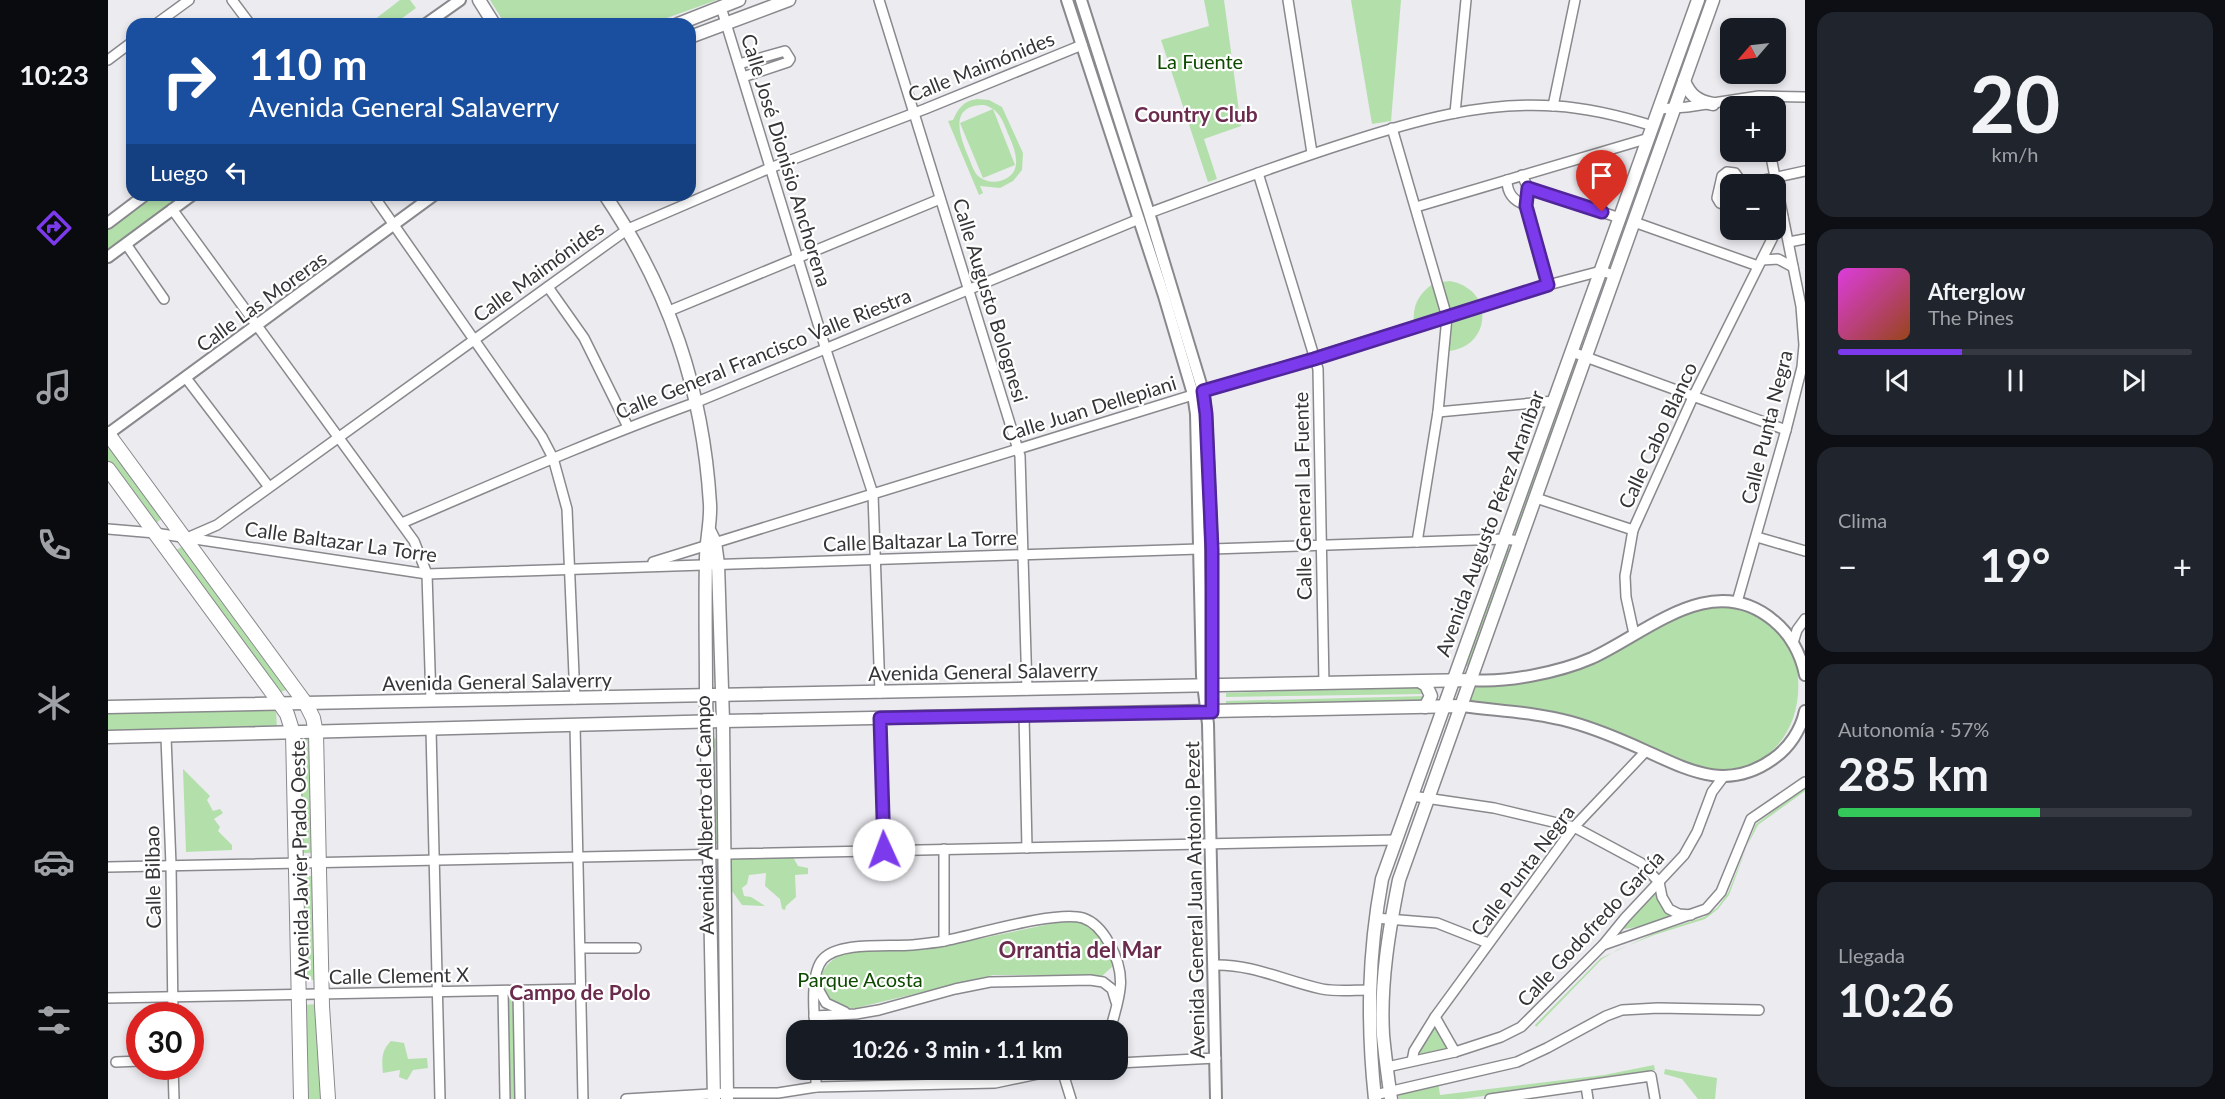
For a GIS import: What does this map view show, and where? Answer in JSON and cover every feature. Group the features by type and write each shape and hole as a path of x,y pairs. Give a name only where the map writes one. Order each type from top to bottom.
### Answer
{"main road":[{"path":"479,0 490,18"},
{"path":"693,18 739,0"},
{"path":"696,35 789,0"},
{"name":"Avenida Augusto Pérez Araníbar","path":"1375,1097 1369,1031 1369,990 1375,918 1382,879 1698,0"},
{"name":"Avenida Augusto Pérez Araníbar","path":"1390,1096 1383,1034 1384,992 1391,918 1399,880 1713,0"},
{"path":"1684,81 1694,97 1713,104"},
{"name":"Avenida Alberto del Campo","path":"609,201 628,229 669,311 697,402 705,458 723,696 727,1096"},
{"path":"1543,433 1557,438"},
{"name":"Avenida Javier Prado Oeste","path":"108,434 306,704 313,718 316,733 322,995 328,1099"},
{"name":"Avenida Javier Prado Oeste","path":"108,469 289,719 293,733 301,1099"},
{"name":"Avenida Alberto del Campo","path":"712,564 706,696 714,1096"},
{"name":"Avenida General Salaverry","path":"108,707 1472,680"},
{"path":"1421,682 1426,685 1431,696 1425,707"},
{"path":"108,737 723,721 1461,706"},
{"path":"309,989 322,995 318,1002 298,994 309,989"}],"street":[{"path":"164,18 189,0"},
{"path":"232,0 246,18"},
{"path":"434,18 460,0"},
{"name":"Calle Augusto Bolognesi","path":"879,0 1020,456 1027,690"},
{"name":"Avenida General Juan Antonio Pezet","path":"1067,0 1144,216"},
{"name":"Avenida General Juan Antonio Pezet","path":"1081,0 1144,216 1206,414 1212,549 1209,686"},
{"path":"1288,0 1312,153"},
{"path":"1455,113 1466,0"},
{"path":"1553,106 1575,0"},
{"name":"Calle José Dionisio Anchorena","path":"721,7 826,350 873,494 880,693"},
{"name":"Calle Maimónides","path":"696,200 770,168 1082,45"},
{"path":"108,60 126,46"},
{"path":"739,64 785,51 790,59 788,62 743,77"},
{"path":"1786,96 1805,96"},
{"path":"1659,110 1720,103"},
{"name":"Calle General Francisco Valle Riestra","path":"402,523 627,427 697,402 826,350 1144,216 1312,153 1392,128 1455,113 1515,106 1553,106 1608,113 1651,132"},
{"path":"1392,128 1447,317 1438,412 1417,542"},
{"path":"1416,207 1507,180 1651,132"},
{"path":"1786,178 1805,171"},
{"name":"Calle General La Fuente","path":"1258,173 1318,369 1324,684"},
{"path":"1522,175 1528,188 1526,206 1548,285"},
{"path":"1507,180 1510,194 1517,202 1526,206"},
{"path":"1720,185 1717,198 1720,203"},
{"path":"1528,188 1620,218"},
{"path":"669,311 940,199"},
{"path":"108,222 137,201"},
{"path":"108,257 183,201"},
{"path":"377,201 542,437 553,458 567,509 575,699"},
{"name":"Calle Las Moreras","path":"108,434 426,201"},
{"name":"Calle Maimónides","path":"185,539 217,525 628,229 693,201"},
{"path":"172,209 414,541 427,574 431,701"},
{"path":"1634,222 1760,263 1778,260 1793,267"},
{"name":"Calle Punta Negra","path":"1737,602 1804,367 1803,306 1786,230"},
{"path":"1789,242 1805,238"},
{"name":"Calle Cabo Blanco","path":"1635,634 1626,597 1625,576 1633,530 1693,397 1772,240"},
{"path":"126,244 164,299"},
{"path":"1601,271 1614,275"},
{"name":"Calle Juan Dellepiani","path":"710,540 873,494 1548,285 1601,271"},
{"path":"548,286 584,338 627,427"},
{"path":"1572,352 1786,430"},
{"path":"186,378 269,487"},
{"name":"Avenida General Juan Antonio Pezet","path":"1198,393 1196,414 1199,549 1210,712 1216,1099"},
{"path":"1438,412 1554,401"},
{"path":"1536,498 1633,530"},
{"name":"Calle Baltazar La Torre","path":"108,529 155,533 427,574 1199,549"},
{"path":"1757,537 1803,552"},
{"path":"1212,549 1504,539 1521,541"},
{"name":"Calle Baltazar La Torre","path":"642,566 710,540"},
{"name":"Avenida General Salaverry","path":"1472,680 1511,678 1556,670 1590,658 1694,604 1715,600 1737,602 1754,608 1793,636 1805,675"},
{"path":"1793,636 1805,619"},
{"path":"1461,706 1536,714 1570,722 1612,736 1684,769 1706,776 1744,773 1769,762 1784,751 1800,734 1805,711"},
{"path":"1024,716 1027,848"},
{"path":"880,718 884,850"},
{"path":"575,725 583,1099"},
{"path":"431,729 440,1099"},
{"name":"Calle Bilbao","path":"166,737 171,865 172,1002"},
{"name":"Calle Punta Negra","path":"1412,1061 1414,1051 1435,1017 1574,827 1646,751"},
{"path":"1706,776 1712,792"},
{"name":"Calle Godofredo García","path":"1387,1067 1455,1052 1501,1037 1521,1027 1604,945 1625,918 1684,855 1697,832 1712,792 1724,776"},
{"path":"1604,945 1706,909 1716,900 1751,819 1805,782"},
{"path":"1412,796 1494,808 1574,827 1647,867 1659,882 1662,897 1669,909 1679,914 1691,915"},
{"path":"108,867 1395,840"},
{"path":"944,849 944,941"},
{"path":"814,1020 816,973 827,956 840,949 944,941 1048,918 1081,917 1101,931 1119,963 1122,985 1113,1020"},
{"path":"1375,918 1437,923 1488,943"},
{"path":"581,948 636,948"},
{"path":"814,1016 856,1014 978,984 1077,980 1111,982 1116,978 1119,963"},
{"path":"1214,965 1249,968 1324,990 1369,990"},
{"path":"816,973 819,994 826,1003 835,1009 856,1014"},
{"path":"1103,982 1115,993 1117,1008"},
{"name":"Calle Clement X","path":"322,995 582,989"},
{"path":"503,991 505,1099"},
{"path":"518,991 520,1099"},
{"path":"108,999 298,994"},
{"path":"1375,1097 1390,1096 1517,1062 1622,1010 1658,1008 1760,1010"},
{"path":"1435,1017 1455,1052"},
{"path":"1128,1061 1216,1058"},
{"path":"116,1062 126,1062"},
{"path":"1490,1099 1524,1097 1651,1076 1655,1099"},
{"path":"173,1080 174,1099"},
{"path":"816,1080 816,1087"},
{"path":"626,1099 795,1095 816,1087 995,1083 1009,1080"},
{"path":"1065,1080 1071,1099"},
{"path":"1586,1086 1588,1099"}],"green space":[{"path":"400,0 410,0 416,8 402,18 377,18"},
{"path":"490,0 717,0 667,18 501,18"},
{"name":"La Fuente","path":"1204,0 1224,0 1241,126 1204,139 1217,179 1208,182 1161,40 1209,26"},
{"path":"1351,0 1401,0 1391,121 1372,124"},
{"path":"977,99 989,100 1002,107 1023,153 1022,170 1013,181 1000,188 980,186 983,193 979,195 948,121 953,120 962,106","holes":["973,106 989,107 1003,121 1016,155 1013,173 1008,178 997,182 985,180 976,174 960,131 961,116 965,110"]},
{"path":"993,109 1015,165 983,178 960,123"},
{"path":"147,201 174,201 108,249 108,230"},
{"path":"1450,281 1468,288 1480,302 1450,312 1441,282"},
{"path":"1433,284 1444,314 1414,323 1417,300"},
{"path":"1482,311 1481,326 1474,339 1469,344 1447,351 1451,326 1454,322"},
{"path":"1574,357 1578,359 1579,364 1518,531 1512,531"},
{"path":"111,447 165,516 156,523 108,461 108,449"},
{"path":"184,545 289,689 278,693 175,551"},
{"path":"1509,549 1511,553 1470,666 1466,666 1464,663 1506,550"},
{"path":"1722,605 1748,613 1779,631 1792,650 1796,663 1798,696 1790,726 1772,751 1759,761 1743,768 1713,772 1695,768 1628,736 1573,717 1542,709 1474,703 1470,699 1473,686 1587,664 1625,647 1683,615"},
{"path":"1418,686 1426,694 1226,697 1226,693"},
{"path":"1426,696 1422,706 1226,709 1226,701"},
{"path":"276,709 277,730 108,731 108,711"},
{"path":"711,738 719,739 721,844 711,844"},
{"path":"295,739 313,739 316,848 311,853 301,853"},
{"path":"183,769 210,796 207,800 213,811 220,809 223,813 214,819 220,827 218,831 232,845 232,850 186,852"},
{"path":"1805,788 1805,791 1758,825 1747,845 1756,824"},
{"path":"1746,848 1729,895 1718,909 1705,919 1627,946 1655,933 1704,917 1717,908 1728,893"},
{"path":"793,857 798,866 808,868 808,874 795,875 796,897 786,906 785,910 782,909 780,899 765,886 766,873 749,875 747,884 742,888 744,896 751,897 765,906 742,905 732,891 729,858"},
{"path":"712,861 723,861 725,1084 718,1085"},
{"path":"302,876 314,876 316,980 304,980"},
{"path":"1654,893 1670,916 1669,921 1623,928"},
{"name":"Parque Acosta","path":"1069,920 1093,929 1105,941 1113,966 1101,977 993,975 856,1008 835,1004 822,988 821,978 825,968 834,959 859,950 930,949"},
{"path":"1613,953 1602,959 1536,1027 1535,1025 1601,958"},
{"path":"516,991 520,1099 505,1099 503,993"},
{"path":"318,1004 323,1099 306,1099 302,1005"},
{"path":"1435,1028 1448,1048 1423,1056 1420,1050 1431,1030"},
{"path":"391,1041 404,1043 408,1059 427,1058 428,1068 413,1070 407,1080 399,1077 400,1070 383,1073 385,1048"},
{"path":"1654,1065 1655,1070 1605,1079 1462,1099 1399,1099 1398,1091 1438,1081 1440,1095 1604,1075"},
{"path":"1665,1069 1717,1078 1715,1099 1698,1099 1682,1079 1664,1074"}],"district":[{"name":"Country Club","path":"1196,113"},
{"name":"Orrantia del Mar","path":"1080,949"},
{"name":"Campo de Polo","path":"580,991"}],"route":[{"path":"884,850 880,718 1212,712 1214,699 1212,549 1203,391 1314,359 1548,285 1526,206 1528,188 1602,212"}]}
